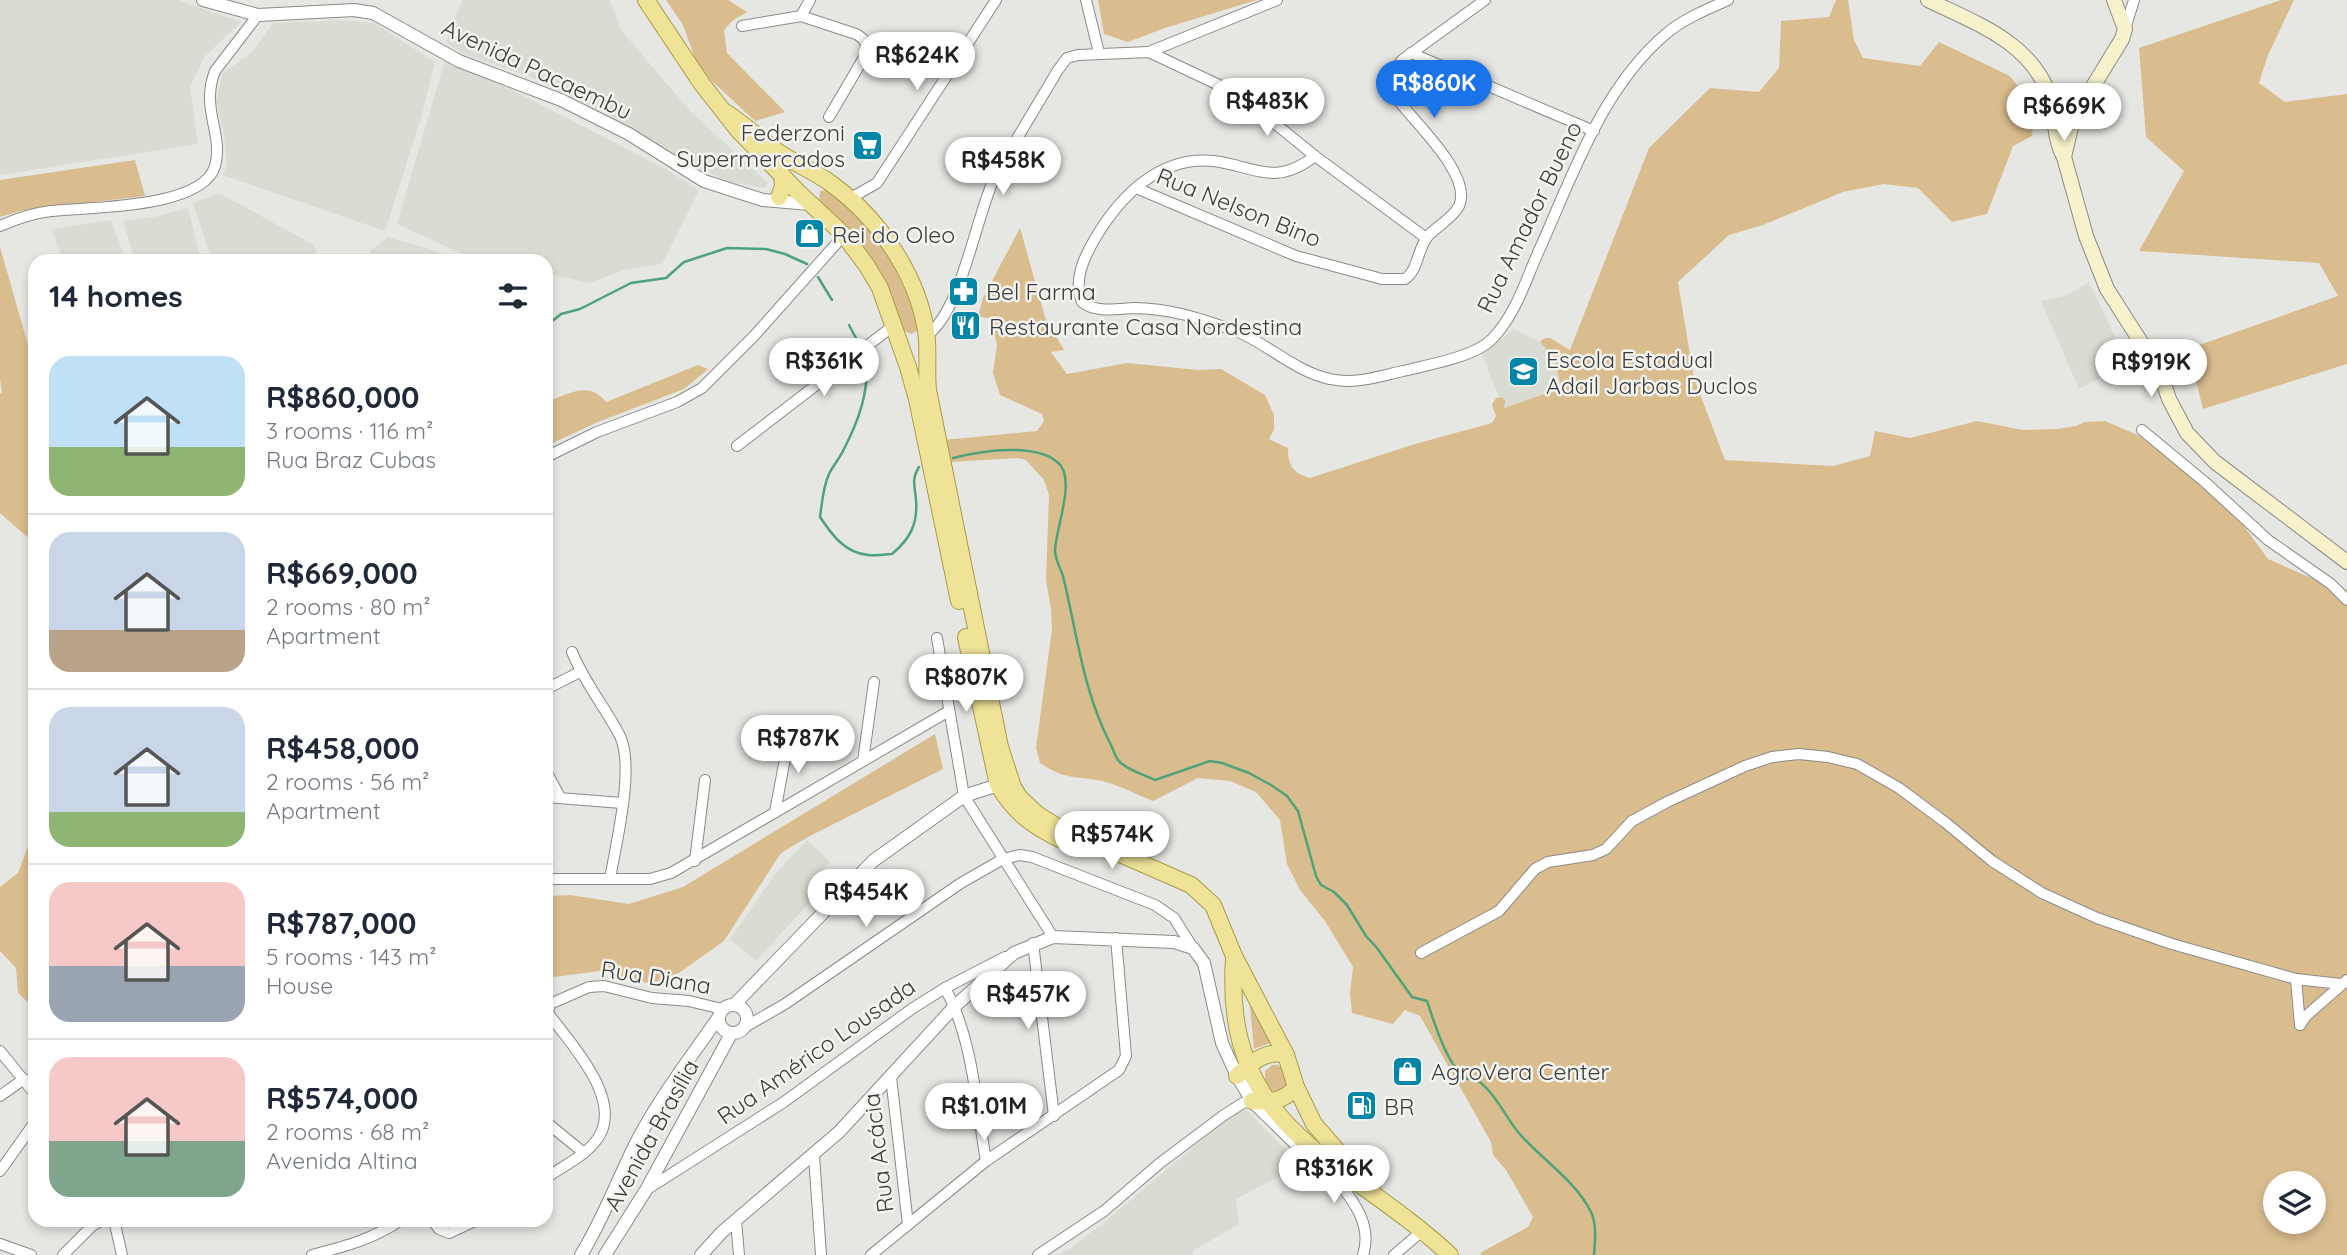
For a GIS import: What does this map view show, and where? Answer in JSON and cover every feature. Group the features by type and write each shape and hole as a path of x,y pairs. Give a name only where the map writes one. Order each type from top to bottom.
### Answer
{"main road":[{"path":"646,0 702,84 738,130 844,235 867,265 880,288 917,399 998,785 1023,818 1039,829 1095,853 1130,860"},
{"path":"1928,0 1987,28 2027,58 2045,84 2059,147 2086,236 2107,289 2160,372 2169,399 2187,433 2215,462 2347,562"},
{"path":"2054,119 2066,125 2073,118 2116,50 2125,29 2114,0"},
{"path":"727,113 849,199 872,221 900,261 918,300 926,336 928,390 994,716 1005,766 1013,787 1027,805 1044,819 1199,890 1213,905 1234,956 1286,1055 1296,1087 1314,1124 1373,1192"},
{"path":"2064,157 2073,118"},
{"path":"771,199 783,186 782,175"},
{"path":"797,191 826,185"},
{"path":"810,204 814,194 826,185"},
{"path":"895,332 912,343 926,336"},
{"path":"1234,956 1242,1071 1255,1083 1260,1102 1320,1157 1373,1192 1450,1255"},
{"path":"1242,1071 1258,1058 1270,1054 1286,1055"},
{"path":"1260,1102 1284,1098 1296,1087"}],"street":[{"name":"Avenida Pacaembu","path":"203,0 258,15 354,10 373,13 459,61 561,100 629,134 704,181 771,199 810,204"},
{"path":"801,16 810,0"},
{"path":"849,199 877,183 996,0"},
{"path":"1086,0 1099,53"},
{"path":"926,336 942,322 976,236 988,189 1047,86 1067,58 1099,53 1149,52 1276,0"},
{"path":"1149,52 1223,87 1263,114 1426,238 1458,206 1461,195 1460,181 1447,160 1399,101 1395,92 1394,74 1396,67 1411,53 1485,0"},
{"name":"Rua Amador Bueno","path":"1315,156 1286,172 1272,173 1213,161 1194,161 1172,165 1152,174 1103,225 1090,247 1078,284 1082,302 1095,309 1157,309 1188,314 1241,334 1315,374 1341,381 1360,380 1462,355 1492,340 1512,311 1594,131 1634,65 1670,31 1699,13 1728,0"},
{"path":"2125,29 2134,0"},
{"path":"0,226 26,216 50,211 149,203 186,191 209,179 215,166 217,147 209,104 210,82 215,71 258,15"},
{"path":"742,26 801,16 864,39 866,54 829,117"},
{"path":"1411,53 1594,131"},
{"name":"Rua Nelson Bino","path":"1136,188 1296,256 1382,278 1405,279 1409,276 1426,238"},
{"path":"771,199 797,191"},
{"path":"553,454 597,432 677,402 702,388 754,336 844,235"},
{"path":"737,446 895,332"},
{"path":"2143,430 2268,540 2330,584 2347,600"},
{"path":"937,638 964,796 1053,937"},
{"path":"572,652 580,672 621,737 626,754 627,775 610,879"},
{"path":"553,686 580,672"},
{"path":"863,761 874,682"},
{"path":"553,879 650,879 671,873 949,711"},
{"path":"775,812 790,732"},
{"path":"1421,953 1499,911 1535,869 1548,862 1593,855 1605,849 1632,821 1667,802 1745,766 1773,757 1799,754 1857,764 1899,788 1992,861 2042,893 2097,918 2172,944 2296,979 2344,982"},
{"path":"695,861 705,780"},
{"path":"553,784 560,797"},
{"name":"Avenida Brasília","path":"581,1255 601,1221 641,1135 667,1092 725,1011 873,861 964,796 998,785"},
{"path":"553,797 622,803"},
{"path":"745,1027 747,1018 743,1009 725,1011 720,1027 731,1034 741,1031 961,883 1003,859 1020,855 1032,857 1154,905 1174,918 1204,963 1222,1043 1242,1071"},
{"path":"701,1255 736,1221 814,1156 860,1111 955,1006 1014,953 1053,937 1174,942 1193,948"},
{"path":"872,1255 986,1161 1125,1064 1116,938"},
{"path":"1033,943 1054,1116"},
{"name":"Rua Américo Lousada","path":"646,1190 784,1102 913,1008 945,988 1014,953"},
{"path":"2296,979 2300,1025 2306,1016 2344,982"},
{"name":"Rua Diana","path":"553,1003 589,987 604,986 652,998 689,1001 725,1011"},
{"path":"945,988 955,1006 969,1061 986,1161"},
{"name":"Rua Diana","path":"553,1020 581,1056 602,1094 603,1129 598,1139 584,1153"},
{"name":"Avenida Brasília","path":"605,1255 646,1190 731,1034"},
{"path":"0,1051 28,1084"},
{"name":"Rua Acácia","path":"891,1077 908,1225"},
{"path":"0,1096 24,1079"},
{"path":"1038,1255 1104,1211 1160,1163 1224,1115 1243,1103 1260,1102"},
{"path":"553,1128 584,1153 553,1173"},
{"path":"0,1171 28,1132"},
{"path":"814,1156 821,1255"},
{"path":"1320,1157 1364,1219 1367,1232 1363,1255"},
{"path":"736,1221 739,1255"},
{"path":"63,1255 91,1227"},
{"path":"116,1227 122,1255"},
{"path":"312,1255 357,1244 390,1227"},
{"path":"440,1227 445,1232 454,1232 464,1227"},
{"path":"1394,1255 1421,1232"},
{"path":"0,1244 31,1255"}],"shaded area":[{"path":"0,0 178,0 241,22 204,57 190,87 198,144 0,175"},
{"path":"462,0 610,0 621,30 691,112 768,183 765,188 731,182 700,169 611,116 536,79 464,54 446,42"},
{"path":"666,0 728,0 747,12 732,21 724,30 727,53 785,112 755,121 699,69 683,25"},
{"path":"1098,0 1257,0 1128,42 1104,34"},
{"path":"1836,0 1848,0 1854,40 1863,58 1920,66 1939,42 2010,76 2035,109 2032,136 2013,146 1987,214 1952,222 1918,188 1884,184 1843,192 1763,225 1729,235 1678,282 1694,378 1725,460 1833,466 1870,456 1875,431 1910,438 1977,421 2023,430 2057,429 2085,422 2105,421 2147,439 2235,514 2268,559 2347,590 2347,1255 1482,1255 1480,1253 1528,1227 1533,1217 1506,1170 1493,1155 1491,1142 1420,1016 1405,1010 1393,1024 1352,1013 1350,993 1353,967 1325,921 1300,890 1287,864 1280,820 1256,792 1230,781 1198,778 1153,801 1108,783 1064,775 1040,763 1036,748 1052,629 1046,580 1049,495 1044,480 1026,460 1018,458 950,462 944,440 1037,431 1044,421 1042,414 1000,395 993,373 997,345 991,319 978,316 983,298 1020,228 1045,317 1064,350 1051,352 1067,374 1127,363 1198,370 1221,369 1265,395 1274,415 1274,430 1269,439 1288,448 1293,468 1299,474 1310,478 1415,444 1492,423 1496,416 1492,405 1496,398 1502,397 1505,400 1504,408 1562,388 1552,355 1540,342 1550,338 1570,350 1649,148 1710,88 1759,92 1779,68 1781,21 1829,17"},
{"path":"2281,0 2294,0 2268,55 2259,83 2285,102 2347,94 2347,364 2203,409 2188,349 2338,296 2319,263 2139,251 2184,171 2146,137 2139,48"},
{"path":"344,20 374,23 435,62 421,118 385,231 223,175 227,165 216,100 223,73 253,51 273,23"},
{"path":"445,60 508,88 664,168 699,190 662,264 624,270 589,283 553,275 553,254 466,254 397,224"},
{"path":"135,160 145,196 24,210 0,217 0,180"},
{"path":"828,190 860,218 884,250 911,305 918,325 917,331 911,334 901,327 888,287 874,262 840,220 819,201 820,191"},
{"path":"219,193 314,245 317,254 210,254 193,203"},
{"path":"188,208 199,254 133,254 123,221 154,217"},
{"path":"111,220 123,254 61,254 52,229"},
{"path":"388,237 445,254 371,254 370,251"},
{"path":"0,247 28,345 28,538 0,513"},
{"path":"2089,282 2128,364 2079,389 2041,301 2065,296"},
{"name":"Escola Estadual Adail Jarbas Duclos","path":"1514,329 1540,342 1552,355 1562,388 1503,408 1482,354"},
{"path":"698,365 708,369 684,389 598,422 553,443 553,399 585,390 599,395 606,402"},
{"path":"935,734 943,769 781,853 724,941 679,973 652,984 600,971 553,977 553,896 570,895 629,904 683,887"},
{"path":"807,840 830,862 819,874 828,882 756,961 730,939 775,874"},
{"path":"28,846 28,1002 18,993 16,968 0,951 0,887 18,873"},
{"path":"1249,997 1273,1042 1254,1049"},
{"path":"1272,1065 1278,1065 1285,1070 1287,1085 1279,1092 1270,1090 1265,1079 1265,1071"},
{"path":"1242,1106 1301,1165 1236,1199 1239,1224 1193,1251 1193,1255 1057,1255 1071,1248 1107,1220"}],"waterway":[{"path":"553,321 561,314 580,309 631,283 666,278 684,262 727,248 766,249 807,264"},
{"path":"818,277 832,300"},
{"path":"849,325 858,342"},
{"path":"866,358 862,406 827,479 820,517 834,536 852,551 868,555 892,554 904,543 914,524 914,479 919,467"},
{"path":"953,458 994,451 1025,451 1052,458 1061,466 1066,484 1056,541 1056,557 1063,576 1087,683 1101,725 1118,760 1155,780 1210,761 1222,763 1249,773 1287,796 1298,811 1316,876 1321,885 1334,892 1347,905 1366,936 1412,997 1427,1001 1442,1044 1460,1073 1467,1079 1474,1078 1487,1089 1518,1132 1584,1200 1594,1222 1594,1255"}],"place":[{"name":"Federzoni Supermercados","path":"868,145"},
{"name":"Rei do Oleo","path":"809,234"},
{"name":"Bel Farma","path":"963,291"},
{"name":"Restaurante Casa Nordestina","path":"966,326"},
{"name":"Escola Estadual Adail Jarbas Duclos","path":"1523,372"},
{"name":"AgroVera Center","path":"1408,1071"},
{"name":"BR","path":"1361,1106"}]}
